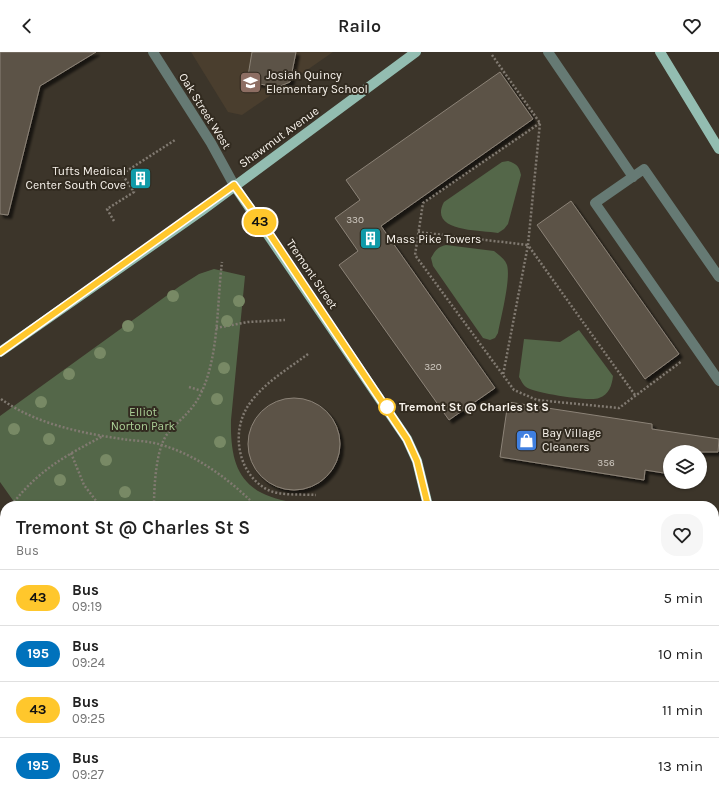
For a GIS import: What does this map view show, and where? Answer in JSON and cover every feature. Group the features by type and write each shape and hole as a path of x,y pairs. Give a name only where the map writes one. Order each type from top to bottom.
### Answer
{"main road":[{"name":"Shawmut Avenue","path":"234,185 416,52"},
{"path":"660,52 719,149"},
{"path":"0,352 234,185"},
{"name":"Tremont Street","path":"234,185 271,236 407,439 417,461 427,501"}],"street":[{"name":"Oak Street West","path":"153,52 210,143 234,185"},
{"path":"548,52 633,177"},
{"path":"719,277 644,169 595,203 719,381"}],"path":[{"path":"492,55 540,123 528,245 503,375"},
{"path":"540,123 423,203 415,255 514,390 537,400 619,408 697,350"},
{"path":"114,220 107,209 134,192 122,174 175,140"},
{"path":"130,186 135,183"},
{"path":"418,232 528,245 635,395"},
{"path":"154,501 160,444 168,433 189,414 202,391 209,372 216,328 222,262"},
{"path":"216,328 248,322 285,320"},
{"path":"308,354 265,386 249,403 242,418 239,435 239,450 245,468 256,482 269,490 286,494 316,495"},
{"path":"189,387 202,391"},
{"path":"1,399 14,408 32,416 64,427 103,436 160,444 204,463 225,478 250,501"},
{"path":"15,501 38,476 55,462 103,436"},
{"path":"71,453 84,485 96,501"}],"shaded area":[{"name":"Josiah Quincy Elementary School","path":"191,52 333,52 242,115 228,112"}],"green space":[{"path":"508,161 517,166 521,175 508,224 504,229 498,233 468,230 458,228 449,224 443,219 441,212 444,202 502,162"},
{"path":"446,245 494,251 502,257 506,263 508,271 507,288 498,333 495,338 490,340 483,338 433,266 431,258 434,253 438,248"},
{"name":"Elliot Norton Park","path":"214,269 245,276 231,420 233,452 242,476 250,485 261,493 288,501 13,501 0,482 0,416 180,286 199,274"},
{"path":"579,330 613,376 611,386 605,395 594,399 574,398 540,392 523,384 519,377 524,339 560,342"}],"building":[{"path":"0,52 96,52 40,86 8,215 0,214"},
{"path":"252,52 296,52 290,82 278,87 247,82"},
{"name":"Mass Pike Towers","path":"500,72 533,119 381,226 495,388 449,420 339,265 358,251 335,218 360,200 346,180"},
{"path":"571,201 679,354 645,379 537,225"},
{"path":"294,398 311,402 326,412 336,427 340,444 336,461 326,476 311,486 294,490 277,486 262,476 252,461 248,444 252,427 262,412 277,402"},
{"path":"508,402 652,424 652,429 719,439 718,452 707,452 707,445 663,445 663,473 645,470 644,480 500,457"}],"bus line":[{"name":"43","path":"0,352 200,212 234,185 271,236 393,415 407,439 417,461 427,501"}],"place":[{"name":"Josiah Quincy Elementary School","path":"250,82"},
{"name":"Tufts Medical Center South Cove","path":"141,178"},
{"name":"Mass Pike Towers","path":"370,239"},
{"name":"Tremont St @ Charles St S","path":"387,407"},
{"name":"Bay Village Cleaners","path":"527,440"}]}
